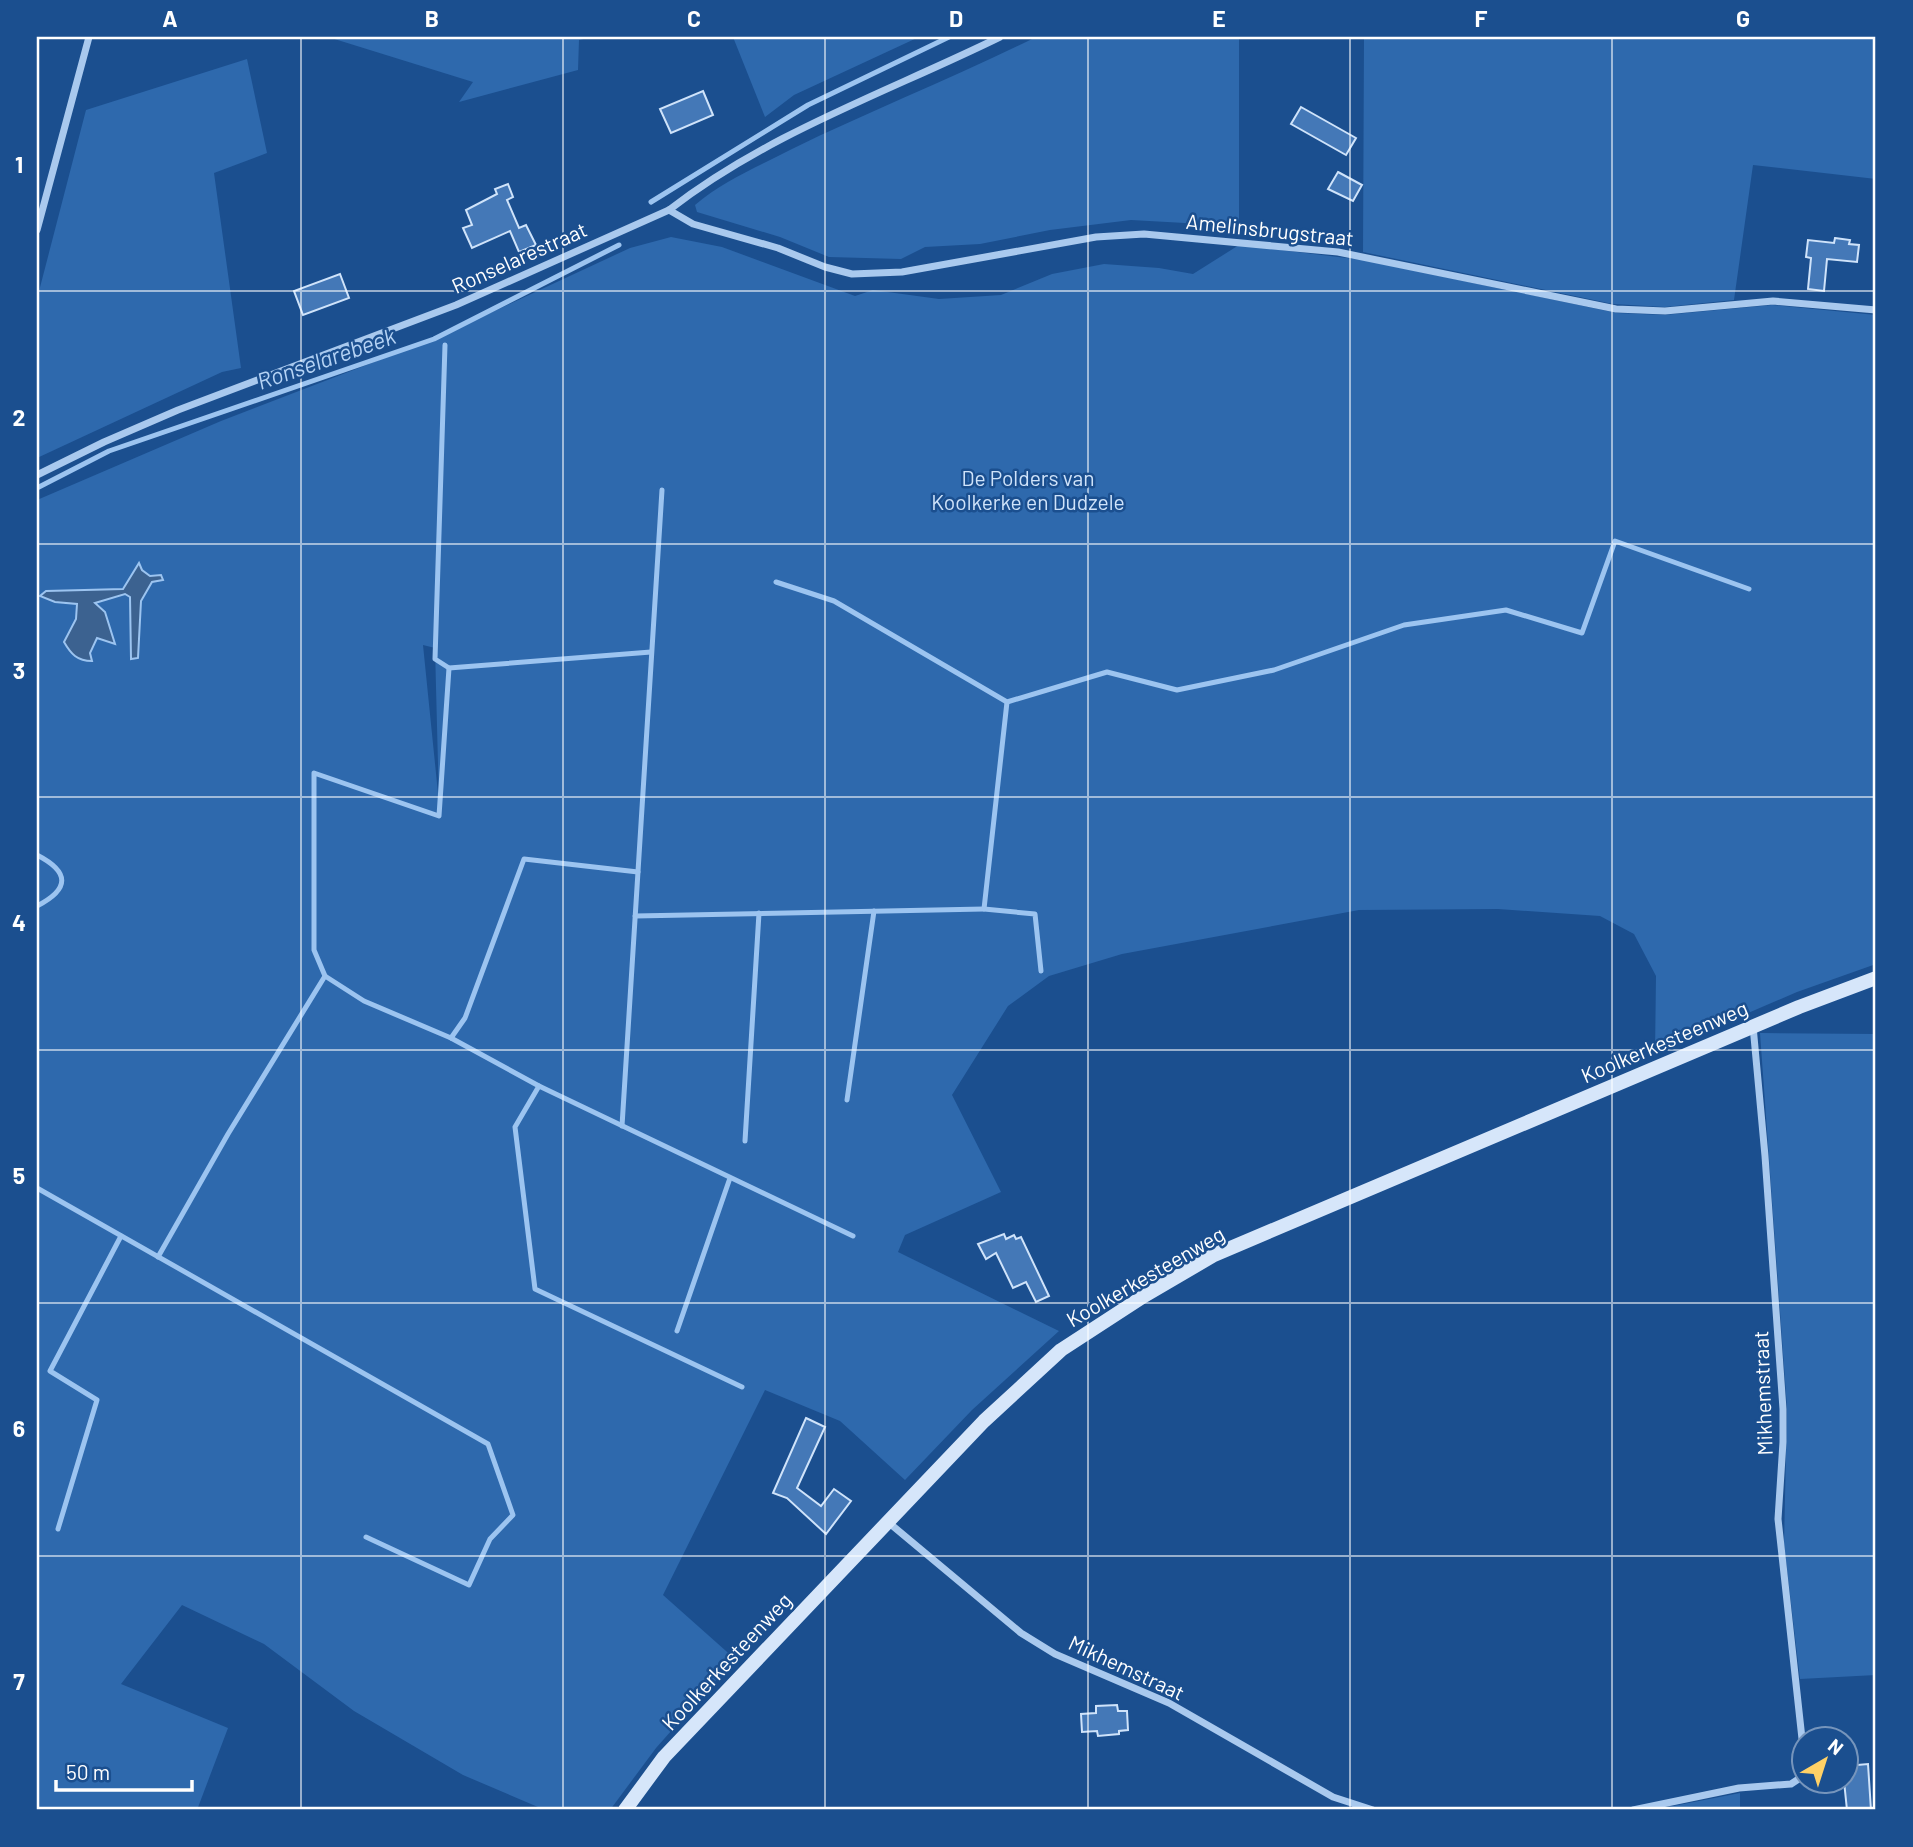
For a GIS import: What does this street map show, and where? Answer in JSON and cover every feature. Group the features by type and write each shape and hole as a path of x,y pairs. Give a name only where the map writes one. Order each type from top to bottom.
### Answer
{"main road":[{"name":"Koolkerkesteenweg","path":"625,1810 664,1757 887,1521 984,1420 1061,1350 1213,1255 1753,1026 1876,978"}],"street":[{"path":"37,230 89,37"},
{"name":"Ronselarestraat","path":"37,475 178,410 456,305 669,210 697,188 772,144 1000,37"},
{"name":"Amelinsbrugstraat","path":"669,210 693,224 765,244 825,267 852,274 902,272 1096,237 1144,234 1338,252 1616,309 1665,311 1773,301 1876,310"},
{"name":"Mikhemstraat","path":"1753,1026 1783,1409 1778,1519 1800,1724"},
{"name":"Mikhemstraat","path":"887,1521 1021,1633 1055,1654 1169,1703 1333,1797 1373,1810"},
{"path":"1633,1810 1739,1788 1790,1784"}],"green space":[{"path":"328,37 593,37 579,40 578,70 459,102 473,82"},
{"path":"733,37 919,37 794,95 765,117"},
{"path":"1036,37 1239,37 1239,226 1131,220 1050,230 980,244 925,247 901,259 829,257 780,237 697,212 695,205 706,196 754,168"},
{"path":"1364,37 1876,37 1876,179 1753,165 1734,300 1665,307 1613,304 1363,252"},
{"path":"247,59 267,153 214,173 241,368 222,372 37,458 37,299 86,110"},
{"name":"De Polders van Koolkerke en Dudzele","path":"671,237 722,247 855,296 873,290 939,299 1001,295 1052,274 1104,264 1159,268 1193,274 1239,245 1363,260 1617,313 1664,315 1772,305 1876,315 1876,964 1797,992 1655,1053 1656,976 1634,934 1600,916 1498,909 1359,910 1122,954 1049,976 1008,1006 952,1095 1001,1192 905,1235 898,1252 1059,1331 972,1410 905,1480 840,1421 765,1390 663,1595 735,1659 656,1748 610,1810 545,1810 463,1775 354,1711 264,1644 182,1605 121,1684 228,1728 197,1810 37,1810 37,500 221,421 434,339 630,248","holes":["423,645 435,648 439,803"]},
{"path":"1760,1033 1876,1034 1876,1675 1800,1679 1784,1544 1787,1408"},
{"path":"1740,1793 1740,1810 1653,1810"}],"shaded area":[{"path":"139,563 142,570 150,576 161,575 163,580 152,582 141,601 138,658 131,659 130,597 125,594 95,603 105,612 115,644 97,638 90,653 92,661 75,656 64,642 76,619 77,604 55,602 40,596 46,591 123,589"}],"building":[{"path":"703,91 713,115 671,133 660,109"},
{"path":"1301,107 1356,138 1346,155 1291,124"},
{"path":"1338,172 1362,185 1353,201 1328,189"},
{"path":"508,184 513,197 507,200 519,228 526,225 536,245 519,252 510,231 472,248 463,228 472,225 466,210 497,194 495,189"},
{"path":"1835,238 1850,240 1849,244 1859,245 1857,262 1827,259 1824,291 1808,289 1811,258 1806,257 1808,240 1834,243"},
{"path":"340,274 349,298 303,315 294,291"},
{"path":"1004,1234 1006,1239 1014,1235 1016,1239 1021,1237 1049,1296 1036,1302 1026,1282 1013,1288 996,1253 986,1259 978,1244"},
{"path":"806,1418 825,1427 797,1488 821,1506 834,1489 851,1501 826,1534 787,1498 773,1493"},
{"path":"1117,1705 1118,1711 1127,1711 1128,1730 1119,1731 1119,1734 1098,1736 1097,1731 1082,1732 1081,1714 1096,1713 1096,1706"},
{"path":"1868,1764 1871,1810 1847,1810 1845,1794 1860,1794 1860,1765"}],"waterway":[{"name":"Ronselarebeek","path":"651,202 808,105 949,37"},
{"name":"Ronselarebeek","path":"37,488 109,451 434,339 619,245"},
{"path":"445,345 435,659 449,668 651,652"},
{"path":"622,1126 662,490"},
{"path":"776,582 834,601 1007,702 1107,672 1177,690 1274,670 1404,625 1506,610 1582,633 1615,541 1749,589"},
{"path":"325,976 314,950 314,773 439,816 449,668"},
{"path":"1007,702 984,909 1035,914 1041,971"},
{"path":"37,855 56,868 62,880 56,893 37,906"},
{"path":"451,1038 465,1018 524,859 638,872"},
{"path":"635,916 984,909"},
{"path":"847,1100 874,911"},
{"path":"745,1141 759,913"},
{"path":"158,1257 228,1134 325,976 364,1001 451,1038 539,1086 853,1236"},
{"path":"539,1086 515,1127 535,1289 742,1387"},
{"path":"677,1331 730,1178"},
{"path":"37,1188 488,1444 513,1515 490,1539 469,1585 366,1537"},
{"path":"58,1529 97,1400 50,1371 121,1236"}]}
